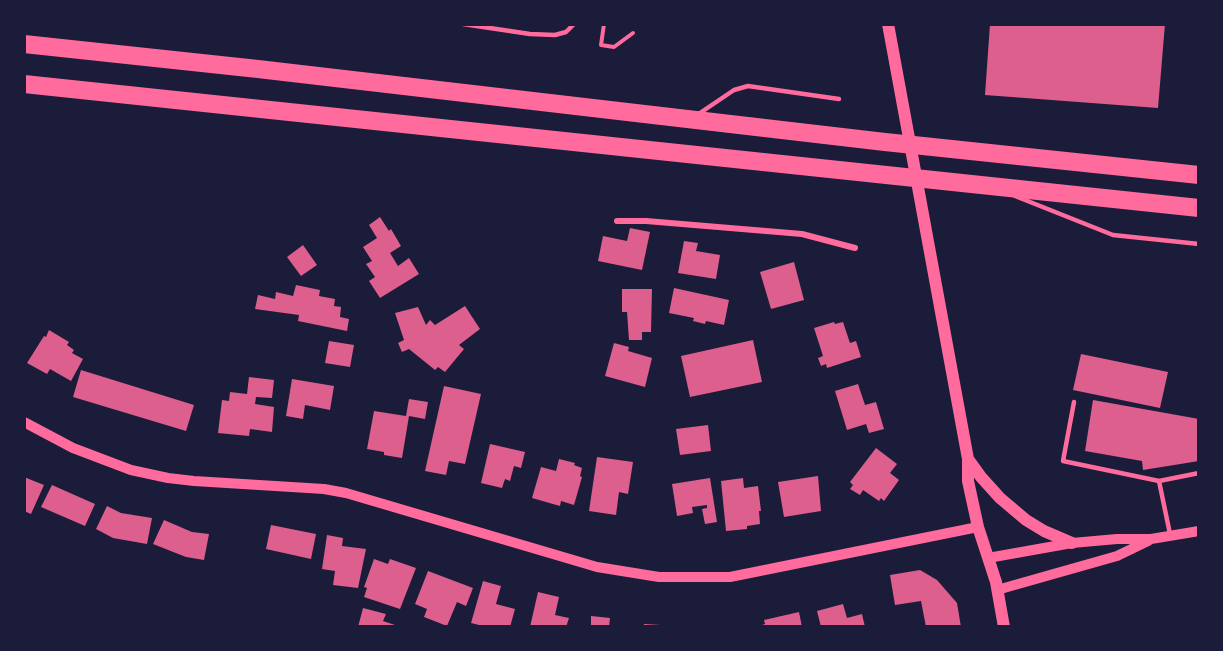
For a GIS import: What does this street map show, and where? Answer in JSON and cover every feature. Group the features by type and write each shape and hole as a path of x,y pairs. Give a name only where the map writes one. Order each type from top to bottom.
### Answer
{"highway":[{"path":"24,44 689,120 1199,175"},
{"path":"24,84 1199,208"}],"main road":[{"path":"888,24 968,459 968,482 978,527 997,590 1004,627"},
{"path":"968,459 1000,498 1026,520 1072,543"}],"street":[{"path":"617,221 646,220 802,234 855,248"},
{"path":"24,422 73,448 131,470 194,481 324,489 597,567 658,578 730,578 978,527"},
{"path":"988,558 1072,543 1150,539 1199,531"},
{"path":"997,590 1117,556 1150,539"}],"lane":[{"path":"463,24 530,34 555,35 566,32 574,24"},
{"path":"689,120 734,90 748,86 839,99"},
{"path":"992,187 1113,235 1199,244"},
{"path":"1074,402 1063,461 1159,481 1199,473"},
{"path":"1159,481 1170,536"}],"path":[{"path":"604,24 601,45 614,47 633,33"}],"building":[{"path":"990,24 1165,24 1158,108 985,95"},
{"path":"380,217 389,231 391,229 401,246 390,253 398,266 409,258 419,274 380,298 369,281 375,277 366,264 372,261 363,247 377,238 369,225"},
{"path":"630,228 650,232 642,270 598,261 603,236 627,241"},
{"path":"684,241 698,243 696,251 720,255 716,279 678,273"},
{"path":"303,245 317,265 301,276 287,257"},
{"path":"794,262 804,300 771,309 760,272"},
{"path":"296,285 320,290 319,296 335,299 334,306 341,307 340,317 349,319 347,331 298,321 299,315 255,309 258,295 275,299 276,292 293,296"},
{"path":"674,288 729,300 724,325 706,321 705,324 693,321 694,318 669,313"},
{"path":"622,289 652,289 651,332 642,332 642,340 629,340 627,312 622,312"},
{"path":"465,306 480,329 459,345 464,349 445,372 438,367 435,370 409,349 402,352 398,343 404,340 395,313 418,307 426,325 430,320 435,325"},
{"path":"834,322 835,324 843,322 850,343 856,341 861,357 827,368 826,364 821,366 818,358 823,356 814,328"},
{"path":"49,330 69,342 67,345 74,350 72,353 83,359 71,381 50,369 47,374 27,363"},
{"path":"753,340 762,382 690,397 681,356"},
{"path":"329,341 354,345 350,367 325,363"},
{"path":"614,343 629,347 628,351 652,358 645,387 605,376"},
{"path":"1081,354 1168,372 1160,408 1073,390"},
{"path":"81,370 194,405 186,431 73,397"},
{"path":"249,377 274,380 272,398 256,397 255,404 274,407 272,432 250,429 249,436 218,433 222,400 229,401 230,392 247,394"},
{"path":"292,379 334,386 330,410 305,405 303,419 286,416"},
{"path":"858,384 865,405 876,402 884,429 869,433 866,424 847,430 835,391"},
{"path":"444,386 481,394 465,464 449,461 446,475 425,471"},
{"path":"409,399 428,402 425,419 409,416 402,458 367,449 374,411 406,416"},
{"path":"1093,400 1199,419 1199,461 1143,470 1142,461 1085,451"},
{"path":"708,425 711,451 680,455 676,429"},
{"path":"490,444 525,452 521,468 514,466 510,481 505,479 502,488 481,483"},
{"path":"876,448 897,464 890,473 899,480 884,501 881,498 879,501 863,490 860,495 850,489 853,485 850,482"},
{"path":"597,457 633,462 628,494 619,492 616,515 589,511"},
{"path":"559,459 575,463 574,465 582,468 580,476 582,477 574,505 561,501 560,506 532,498 541,467 556,471"},
{"path":"818,476 821,511 784,517 778,482"},
{"path":"24,477 44,485 31,514 24,511"},
{"path":"710,478 717,522 705,524 702,509 707,508 707,505 692,507 693,513 677,516 672,484"},
{"path":"743,478 744,488 758,486 760,524 747,526 747,529 726,531 721,481"},
{"path":"52,485 95,504 85,526 41,507"},
{"path":"107,506 121,513 152,518 147,544 113,538 96,529"},
{"path":"164,520 192,532 209,534 204,560 186,557 153,544"},
{"path":"271,525 316,534 311,559 266,549"},
{"path":"327,535 343,538 342,546 366,549 358,588 333,585 335,571 322,569"},
{"path":"374,559 388,564 390,559 416,568 400,609 364,597 367,588 364,587"},
{"path":"920,570 937,580 957,603 961,627 926,627 921,601 895,605 890,575"},
{"path":"428,571 473,588 466,606 457,602 447,626 424,617 427,609 415,604"},
{"path":"483,581 501,586 496,604 515,609 510,627 487,627 471,623"},
{"path":"538,592 559,597 555,615 569,618 566,627 530,627"},
{"path":"843,604 847,618 862,614 865,627 821,627 817,611"},
{"path":"363,608 386,614 383,621 395,625 394,627 358,627"},
{"path":"799,612 802,627 756,627 765,624 764,620"},
{"path":"591,616 610,618 609,627 591,627"},
{"path":"644,624 661,625 661,627 644,627"}]}
